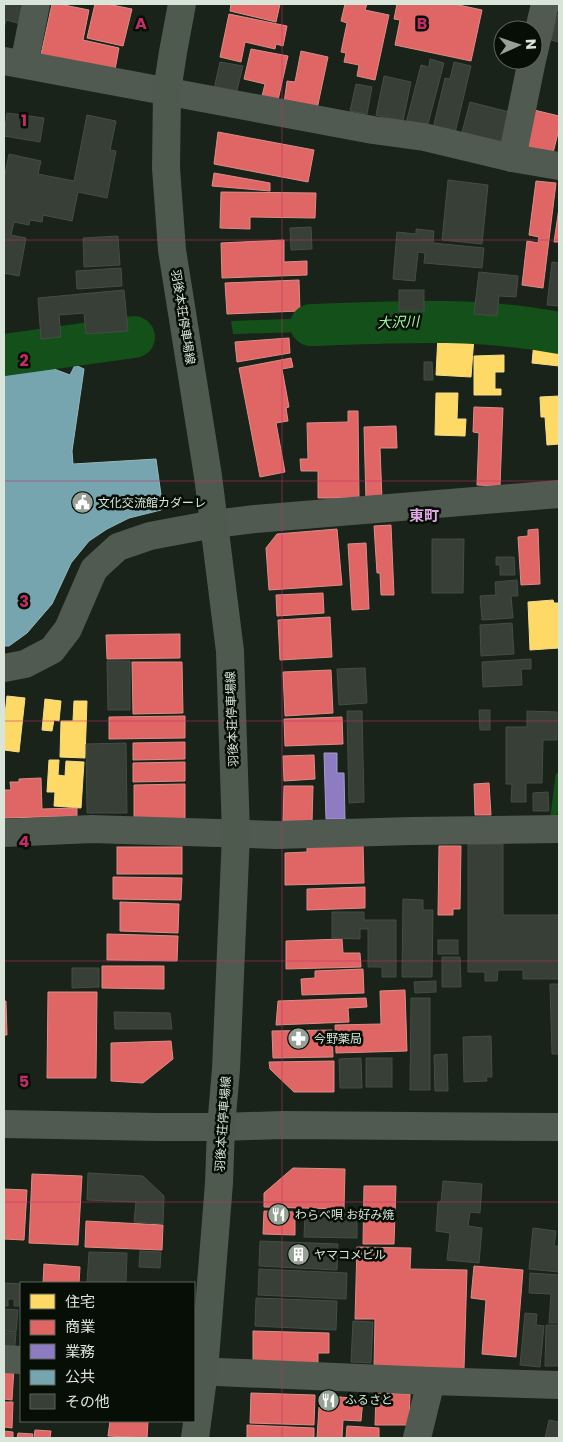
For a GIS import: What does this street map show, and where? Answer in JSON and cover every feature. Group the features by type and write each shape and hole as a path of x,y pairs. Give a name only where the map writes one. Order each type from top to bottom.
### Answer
{"main road":[{"name":"羽後本荘停車場線","path":"182,4 172,52 167,91 166,168 172,250 208,476 230,651 236,834 219,1183 199,1371 195,1438"}],"street":[{"path":"36,4 14,62 424,138 512,158 559,166"},
{"path":"541,20 545,4"},
{"path":"512,158 530,70"},
{"path":"4,668 25,664 52,650 68,629 94,569 118,547 150,536 214,524 255,519 559,494"},
{"path":"4,833 92,829 276,835 559,829"},
{"path":"4,1124 222,1127 282,1125 559,1127"},
{"path":"4,1359 20,1360"},
{"path":"199,1371 559,1385"},
{"path":"417,1438 431,1381"}],"water":[{"path":"451,314 559,328 559,340 484,329 441,326 385,328 384,315"},
{"path":"368,316 368,330 233,334 231,321"},
{"path":"131,332 133,346 4,363 4,348"}],"building: 住宅":[{"path":"438,335 474,337 471,377 436,375"},
{"path":"534,341 559,344 559,366 532,363"},
{"path":"504,355 504,372 495,372 495,389 501,389 501,395 474,395 474,356"},
{"path":"436,393 458,393 457,419 466,419 465,436 435,435"},
{"path":"559,396 559,444 547,445 545,417 541,417 540,397"},
{"path":"553,600 554,603 559,603 559,648 530,650 528,602"},
{"path":"7,696 25,698 19,752 4,750"},
{"path":"45,699 61,701 59,721 54,720 52,731 42,730"},
{"path":"74,701 87,701 85,758 60,757 61,721 73,721"},
{"path":"49,760 59,760 58,775 65,776 66,761 84,762 81,808 54,806 55,792 47,792"}],"building: 商業":[{"path":"52,4 89,10 83,40 119,48 114,75 40,59"},
{"path":"95,4 107,4 132,9 123,46 87,38"},
{"path":"231,4 280,4 276,22 230,11"},
{"path":"345,4 367,4 365,10 389,15 375,80 357,76 359,65 344,62 346,53 341,52 347,23 341,21"},
{"path":"397,4 454,4 482,10 471,61 395,45 400,20 394,19"},
{"path":"229,14 287,26 283,46 276,44 275,49 245,42 241,62 220,57"},
{"path":"251,49 288,56 278,100 262,96 265,84 244,79"},
{"path":"301,51 328,57 317,109 284,103 287,81 295,82"},
{"path":"534,110 559,116 559,129 552,157 524,150"},
{"path":"218,132 314,150 308,182 214,164"},
{"path":"214,173 270,183 270,191 212,186"},
{"path":"536,181 556,183 543,288 522,285 527,241 538,243 539,237 529,235"},
{"path":"221,192 316,193 315,218 250,217 250,229 220,228"},
{"path":"559,208 559,242 554,242"},
{"path":"284,240 284,262 307,261 307,275 222,278 221,243"},
{"path":"299,280 300,311 227,314 225,283"},
{"path":"289,338 290,353 237,362 235,342"},
{"path":"291,358 293,367 282,369 289,407 286,408 288,421 276,423 285,472 260,477 239,368"},
{"path":"474,407 503,408 500,486 477,485 479,433 473,432"},
{"path":"348,411 358,411 359,498 318,498 318,471 301,471 300,459 308,459 307,423 348,422"},
{"path":"396,426 397,448 380,448 382,499 366,500 364,427"},
{"path":"391,525 394,595 381,595 380,573 377,573 374,526"},
{"path":"337,529 342,585 269,590 266,548 277,534"},
{"path":"538,529 540,584 521,585 518,537 528,536 528,530"},
{"path":"366,543 369,609 352,610 348,544"},
{"path":"323,593 324,613 277,616 276,595"},
{"path":"330,617 332,657 280,660 278,620"},
{"path":"180,634 180,658 107,659 106,635"},
{"path":"132,662 182,662 183,713 133,714"},
{"path":"331,670 333,713 285,716 283,672"},
{"path":"185,716 185,738 109,739 109,717"},
{"path":"342,717 343,744 285,746 284,719"},
{"path":"185,742 185,759 133,760 133,743"},
{"path":"314,755 315,779 284,781 283,756"},
{"path":"185,762 185,781 133,782 133,763"},
{"path":"41,778 42,809 77,808 77,816 4,818 4,790 11,790 10,782 19,782 19,779"},
{"path":"489,783 491,815 475,815 474,784"},
{"path":"185,784 185,822 134,823 134,785"},
{"path":"284,786 313,786 312,822 283,821"},
{"path":"363,844 364,883 285,885 285,853 307,852 307,846"},
{"path":"439,846 461,846 460,909 453,909 453,915 438,915"},
{"path":"117,847 182,847 182,874 117,874"},
{"path":"113,877 182,878 181,900 113,899"},
{"path":"365,887 365,908 307,910 307,889"},
{"path":"120,902 179,904 178,933 120,931"},
{"path":"107,934 178,936 177,961 107,960"},
{"path":"342,939 343,953 360,953 361,967 286,969 286,941"},
{"path":"102,966 164,966 164,989 102,988"},
{"path":"363,969 364,993 302,995 301,979 315,978 315,971"},
{"path":"405,990 407,1051 336,1053 335,1025 381,1024 380,991"},
{"path":"48,992 97,992 96,1078 47,1078"},
{"path":"366,998 367,1007 348,1008 349,1022 276,1025 278,1001"},
{"path":"4,1001 6,1001 7,1035 4,1035"},
{"path":"332,1030 333,1057 273,1058 272,1031"},
{"path":"171,1041 173,1059 143,1083 111,1081 111,1043"},
{"path":"334,1061 334,1092 294,1092 270,1069 269,1062"},
{"path":"293,1168 345,1169 344,1209 264,1207 264,1193"},
{"path":"32,1174 82,1176 78,1245 29,1243"},
{"path":"364,1186 396,1186 394,1244 363,1244"},
{"path":"4,1189 27,1190 24,1240 4,1239"},
{"path":"264,1211 295,1212 295,1235 263,1234"},
{"path":"86,1221 163,1225 162,1250 85,1247"},
{"path":"357,1247 411,1248 410,1269 467,1270 464,1369 374,1367 375,1319 355,1319"},
{"path":"44,1264 80,1267 79,1282 43,1282"},
{"path":"474,1266 523,1270 516,1357 482,1354 486,1300 471,1298"},
{"path":"253,1331 329,1333 329,1353 318,1353 318,1364 253,1363"},
{"path":"4,1368 14,1368 12,1400 4,1399"},
{"path":"251,1393 315,1395 314,1425 250,1423"},
{"path":"376,1393 410,1394 409,1425 375,1425"},
{"path":"328,1396 363,1399 361,1421 343,1420 342,1438 317,1438 319,1407 327,1407"},
{"path":"4,1402 13,1402 12,1428 4,1427"},
{"path":"110,1422 148,1422 147,1438 108,1436"},
{"path":"247,1425 314,1428 314,1438 247,1438"},
{"path":"347,1426 379,1428 379,1438 346,1438"},
{"path":"35,1430 51,1431 50,1438 34,1438"},
{"path":"4,1431 13,1432 13,1438 4,1438"},
{"path":"18,1433 33,1434 32,1438 17,1438"}],"building: 業務":[{"path":"324,753 337,753 337,773 344,773 345,819 326,819"}],"building: 公共":[{"name":"文化交流館カダーレ","path":"75,365 84,369 72,451 73,464 156,459 161,510 129,518 89,541 71,563 52,604 27,633 9,646 4,646 4,371 46,366 70,375"}],"building: その他":[{"path":"4,4 26,4 21,24 6,20 4,28"},
{"path":"559,15 559,42 551,40"},
{"path":"430,59 444,63 427,128 406,123 421,65 429,67"},
{"path":"220,62 243,66 236,94 214,89"},
{"path":"454,62 471,66 455,133 433,128 445,78 450,79"},
{"path":"384,76 411,82 403,121 376,115"},
{"path":"356,84 372,87 367,114 350,111"},
{"path":"470,102 509,112 502,143 462,132"},
{"path":"7,113 44,118 40,142 4,136"},
{"path":"87,115 116,121 110,150 116,151 107,198 78,192 72,221 43,215 42,222 30,220 29,225 14,222 11,235 26,238 19,276 4,273 4,179 9,154 41,161 38,174 74,181"},
{"path":"448,180 488,185 482,244 442,240"},
{"path":"311,227 312,249 291,250 290,228"},
{"path":"416,229 434,231 433,243 484,248 482,268 424,263 425,253 418,252 415,281 393,279 397,232 416,234"},
{"path":"118,236 120,265 84,267 83,238"},
{"path":"552,262 559,263 559,306 547,305"},
{"path":"121,268 122,286 77,289 76,271"},
{"path":"479,272 518,276 516,297 499,296 497,316 474,314"},
{"path":"124,290 128,331 86,334 84,313 59,315 61,337 41,339 38,298"},
{"path":"399,290 424,290 424,311 399,311"},
{"path":"424,362 432,362 433,380 424,380"},
{"path":"432,539 464,539 463,593 432,593"},
{"path":"496,557 514,557 515,575 500,575 500,565 496,565"},
{"path":"517,580 518,596 511,596 513,618 482,620 480,596 496,595 495,582"},
{"path":"512,623 514,654 481,656 480,625"},
{"path":"531,659 531,669 521,669 522,685 483,687 482,662"},
{"path":"107,661 130,661 130,710 108,710"},
{"path":"365,668 367,703 339,705 337,669"},
{"path":"479,710 490,710 490,730 480,730"},
{"path":"347,711 362,711 364,802 349,803"},
{"path":"527,711 557,712 557,740 543,740 542,783 526,783 526,802 511,802 512,784 506,784 506,727 527,727"},
{"path":"126,743 127,813 87,813 86,744"},
{"path":"548,792 549,811 533,811 533,793"},
{"path":"468,844 503,844 503,915 559,915 559,979 523,979 523,970 498,970 497,981 485,981 485,972 468,972"},
{"path":"403,899 423,900 423,910 433,910 432,977 402,977"},
{"path":"332,912 364,912 364,920 396,920 396,977 382,977 382,967 368,967 368,929 360,929 360,939 332,938"},
{"path":"438,940 458,940 458,954 438,954"},
{"path":"442,957 460,957 461,987 442,987"},
{"path":"72,968 99,968 99,987 72,988"},
{"path":"436,981 436,992 415,993 414,982"},
{"path":"550,984 559,984 559,1054 552,1054"},
{"path":"411,998 430,998 430,1090 410,1090"},
{"path":"114,1012 170,1013 172,1029 115,1029"},
{"path":"491,1036 492,1077 486,1077 487,1081 464,1082 463,1037"},
{"path":"447,1054 448,1091 435,1091 434,1055"},
{"path":"361,1058 362,1088 340,1088 339,1059"},
{"path":"366,1058 392,1058 392,1087 366,1087"},
{"path":"88,1173 143,1176 164,1196 163,1224 134,1222 136,1202 87,1200"},
{"path":"443,1181 482,1184 480,1213 470,1212 468,1226 482,1228 479,1263 447,1260 450,1233 436,1231 438,1202 441,1202"},
{"path":"305,1213 357,1214 357,1238 304,1237"},
{"path":"533,1228 556,1231 554,1246 559,1246 559,1272 529,1269"},
{"name":"ヤマコメビル","path":"260,1241 338,1244 337,1270 259,1266"},
{"path":"140,1251 161,1252 160,1268 139,1267"},
{"path":"89,1252 127,1253 126,1282 87,1282"},
{"path":"259,1269 347,1273 346,1299 258,1295"},
{"path":"530,1273 559,1275 559,1323 549,1323 551,1294 529,1293"},
{"path":"4,1283 20,1284 20,1306 14,1306 14,1299 8,1299 8,1306 4,1306"},
{"path":"256,1298 337,1301 336,1330 255,1326"},
{"path":"4,1309 18,1310 16,1332 4,1331"},
{"path":"525,1313 537,1314 536,1325 544,1326 540,1367 520,1365"},
{"path":"353,1321 373,1322 371,1363 351,1362"},
{"path":"546,1325 559,1325 559,1366 545,1366"},
{"path":"4,1333 16,1333 14,1355 4,1355"},
{"path":"549,1420 559,1422 559,1438 545,1438"}],"waterway":[{"name":"大沢川","path":"311,325 436,322 497,325 559,333"},
{"path":"4,355 134,337"},
{"path":"554,815 559,776"}],"place":[{"name":"文化交流館カダーレ","path":"82,503"},
{"name":"今野薬局","path":"298,1039"},
{"name":"わらべ唄 お好み焼","path":"279,1215"},
{"name":"ヤマコメビル","path":"298,1255"},
{"name":"ふるさと","path":"329,1400"}],"district":[{"name":"東町","path":"424,516"}]}
